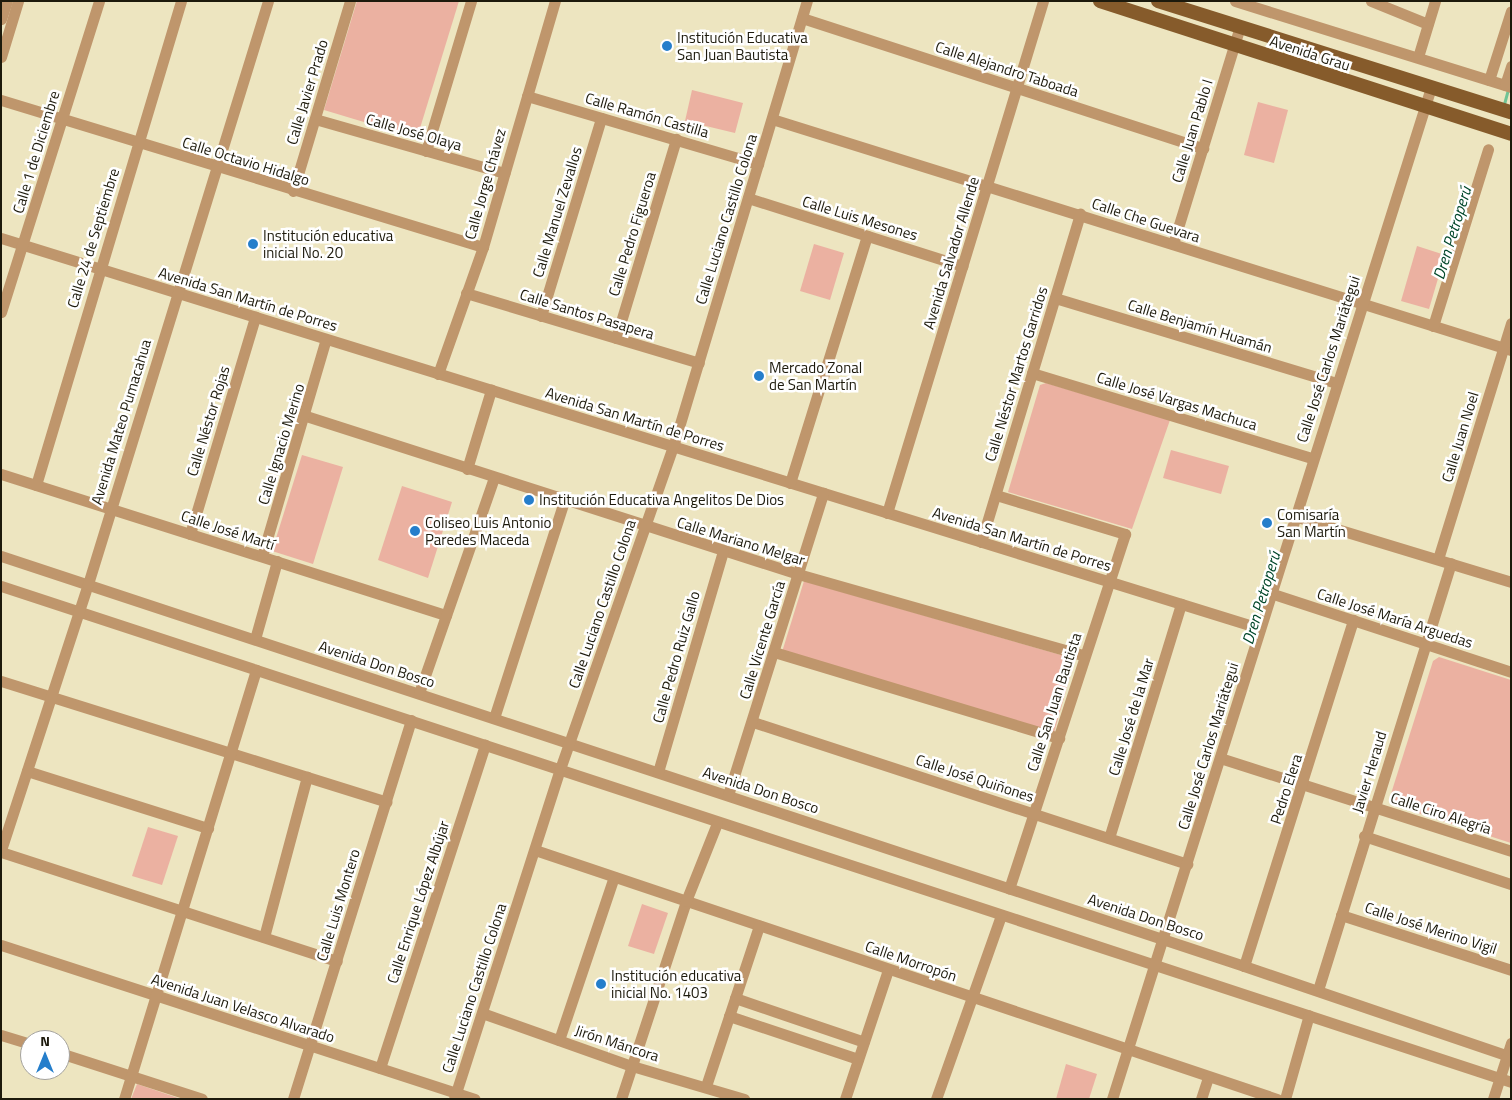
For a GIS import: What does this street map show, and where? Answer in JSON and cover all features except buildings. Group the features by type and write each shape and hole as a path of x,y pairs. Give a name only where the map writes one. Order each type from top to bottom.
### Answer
{"main road":[{"name":"Avenida Grau","path":"1100,1 1234,46 1511,134"},
{"name":"Avenida Grau","path":"1158,1 1511,112"}],"street":[{"path":"1,19 7,1"},
{"path":"1,57 18,1"},
{"name":"Calle 1 de Diciembre","path":"1,312 99,1"},
{"name":"Calle 24 de Septiembre","path":"36,485 99,269 181,1"},
{"name":"Avenida Mateo Pumacahua","path":"1,851 88,584 176,293 268,1"},
{"name":"Calle Javier Prado","path":"293,191 350,1"},
{"path":"426,151 472,1"},
{"name":"Calle Jorge Chávez","path":"438,374 483,248 555,1"},
{"name":"Calle Luciano Castillo Colona","path":"455,1096 560,770 673,447 807,1"},
{"name":"Avenida Salvador Allende","path":"887,513 1043,1"},
{"path":"1235,1 1508,86 1511,66"},
{"path":"1370,1 1428,24"},
{"path":"1418,57 1435,1"},
{"path":"1488,80 1511,11"},
{"name":"Calle Alejandro Taboada","path":"802,18 1203,148"},
{"name":"Calle Juan Pablo I","path":"1173,244 1240,26"},
{"name":"Calle José Carlos Mariátegui","path":"1112,1099 1156,966 1312,458 1430,87"},
{"name":"Calle Ramón Castilla","path":"527,96 758,164"},
{"name":"Calle Octavio Hidalgo","path":"1,100 216,168 483,248"},
{"name":"Calle Manuel Zevallos","path":"541,316 601,118"},
{"name":"Calle José Olaya","path":"315,119 504,174"},
{"name":"Calle Che Guevara","path":"772,119 988,185 1507,349"},
{"name":"Calle Pedro Figueroa","path":"616,338 676,140"},
{"path":"1433,326 1488,149"},
{"name":"Calle Luis Mesones","path":"748,198 963,266"},
{"name":"Calle Néstor Martos Garridos","path":"981,542 1080,214"},
{"path":"790,483 867,236"},
{"name":"Avenida San Martín de Porres","path":"1,238 1260,628"},
{"name":"Calle Santos Pasapera","path":"466,294 698,363"},
{"name":"Calle Benjamín Huamán","path":"1055,298 1336,383"},
{"name":"Calle Néstor Rojas","path":"190,534 255,317"},
{"name":"Calle Juan Noel","path":"1438,559 1507,349 1511,323"},
{"name":"Calle Ignacio Merino","path":"262,556 306,416 326,339"},
{"name":"Calle José Vargas Machuca","path":"1032,373 1312,458"},
{"path":"467,469 491,390"},
{"name":"Calle Mariano Melgar","path":"306,416 723,551 1085,656"},
{"name":"Calle José Martí","path":"1,474 446,615"},
{"path":"418,693 494,478"},
{"name":"Calle Vicente García","path":"728,795 753,722 823,493"},
{"name":"Calle San Juan Bautista","path":"996,495 1125,534 1009,888"},
{"path":"494,718 564,501"},
{"path":"1294,516 1511,582"},
{"name":"Calle Pedro Ruiz Gallo","path":"658,772 723,551"},
{"name":"Avenida Don Bosco","path":"1,556 1318,990 1509,1056"},
{"path":"255,640 277,561"},
{"name":"Javier Heraud","path":"1318,990 1373,807 1451,563"},
{"path":"1,586 411,720 717,823 1511,1082"},
{"name":"Calle José María Arguedas","path":"1270,593 1511,672"},
{"name":"Calle José de la Mar","path":"1109,838 1181,604"},
{"name":"Pedro Elera","path":"1244,966 1303,785 1353,620"},
{"path":"774,652 1059,738"},
{"path":"124,1099 158,996 256,670"},
{"path":"1,681 386,802"},
{"name":"Calle Luis Montero","path":"293,1099 411,720"},
{"name":"Calle José Quiñones","path":"753,722 1187,864"},
{"name":"Calle Enrique López Albújar","path":"380,1068 485,745"},
{"name":"Calle Ciro Alegría","path":"1220,758 1511,851"},
{"path":"27,771 208,828"},
{"path":"264,937 307,777"},
{"path":"621,1099 686,901 717,823"},
{"path":"1364,836 1511,884"},
{"name":"Calle Morropón","path":"535,850 971,998 1277,1099"},
{"path":"1,851 337,961"},
{"path":"559,1040 614,877"},
{"path":"936,1099 1001,915"},
{"name":"Calle José Merino Vigil","path":"1341,916 1511,970"},
{"path":"706,1086 759,926"},
{"name":"Avenida Juan Velasco Alvarado","path":"1,945 380,1068 455,1096 475,1099"},
{"path":"845,1099 888,970"},
{"path":"735,998 864,1042"},
{"name":"Jirón Máncora","path":"482,1013 632,1066 706,1086 744,1099"},
{"path":"1285,1099 1309,1015"},
{"path":"729,1016 858,1059"},
{"path":"1,1035 20,1041"},
{"path":"1493,1099 1499,1078 1509,1056 1511,1043"},
{"path":"70,1056 202,1099"},
{"path":"1201,1099 1208,1077"}],"shaded area":[{"path":"357,1 459,1 417,138 324,110"},
{"path":"692,90 743,103 735,133 685,121"},
{"path":"1258,102 1288,110 1274,163 1244,155"},
{"path":"814,244 844,253 830,300 800,291"},
{"path":"1417,246 1445,255 1429,309 1401,301"},
{"path":"1046,383 1170,420 1132,529 1008,492 1040,385"},
{"path":"1171,450 1229,466 1221,494 1163,478"},
{"path":"302,455 343,467 313,564 272,551"},
{"name":"Coliseo Luis Antonio Paredes Maceda","path":"402,486 452,502 428,578 378,560"},
{"path":"804,581 1075,659 1054,733 782,652"},
{"path":"1439,657 1511,680 1511,843 1393,805 1389,800 1433,661"},
{"path":"148,827 178,836 162,885 132,876"},
{"path":"642,904 668,913 654,954 628,946"},
{"path":"1066,1064 1097,1074 1089,1099 1056,1099"},
{"path":"137,1084 181,1099 131,1099"}],"waterway":[{"name":"Dren Petroperú","path":"1504,104 1508,89"}],"place":[{"name":"Institución Educativa San Juan Bautista","path":"667,46"},
{"name":"Institución educativa inicial No. 20","path":"253,244"},
{"name":"Mercado Zonal de San Martín","path":"759,376"},
{"name":"Institución Educativa Angelitos De Dios","path":"529,500"},
{"name":"Comisaría San Martín","path":"1267,523"},
{"name":"Coliseo Luis Antonio Paredes Maceda","path":"415,531"},
{"name":"Institución educativa inicial No. 1403","path":"601,984"}]}
